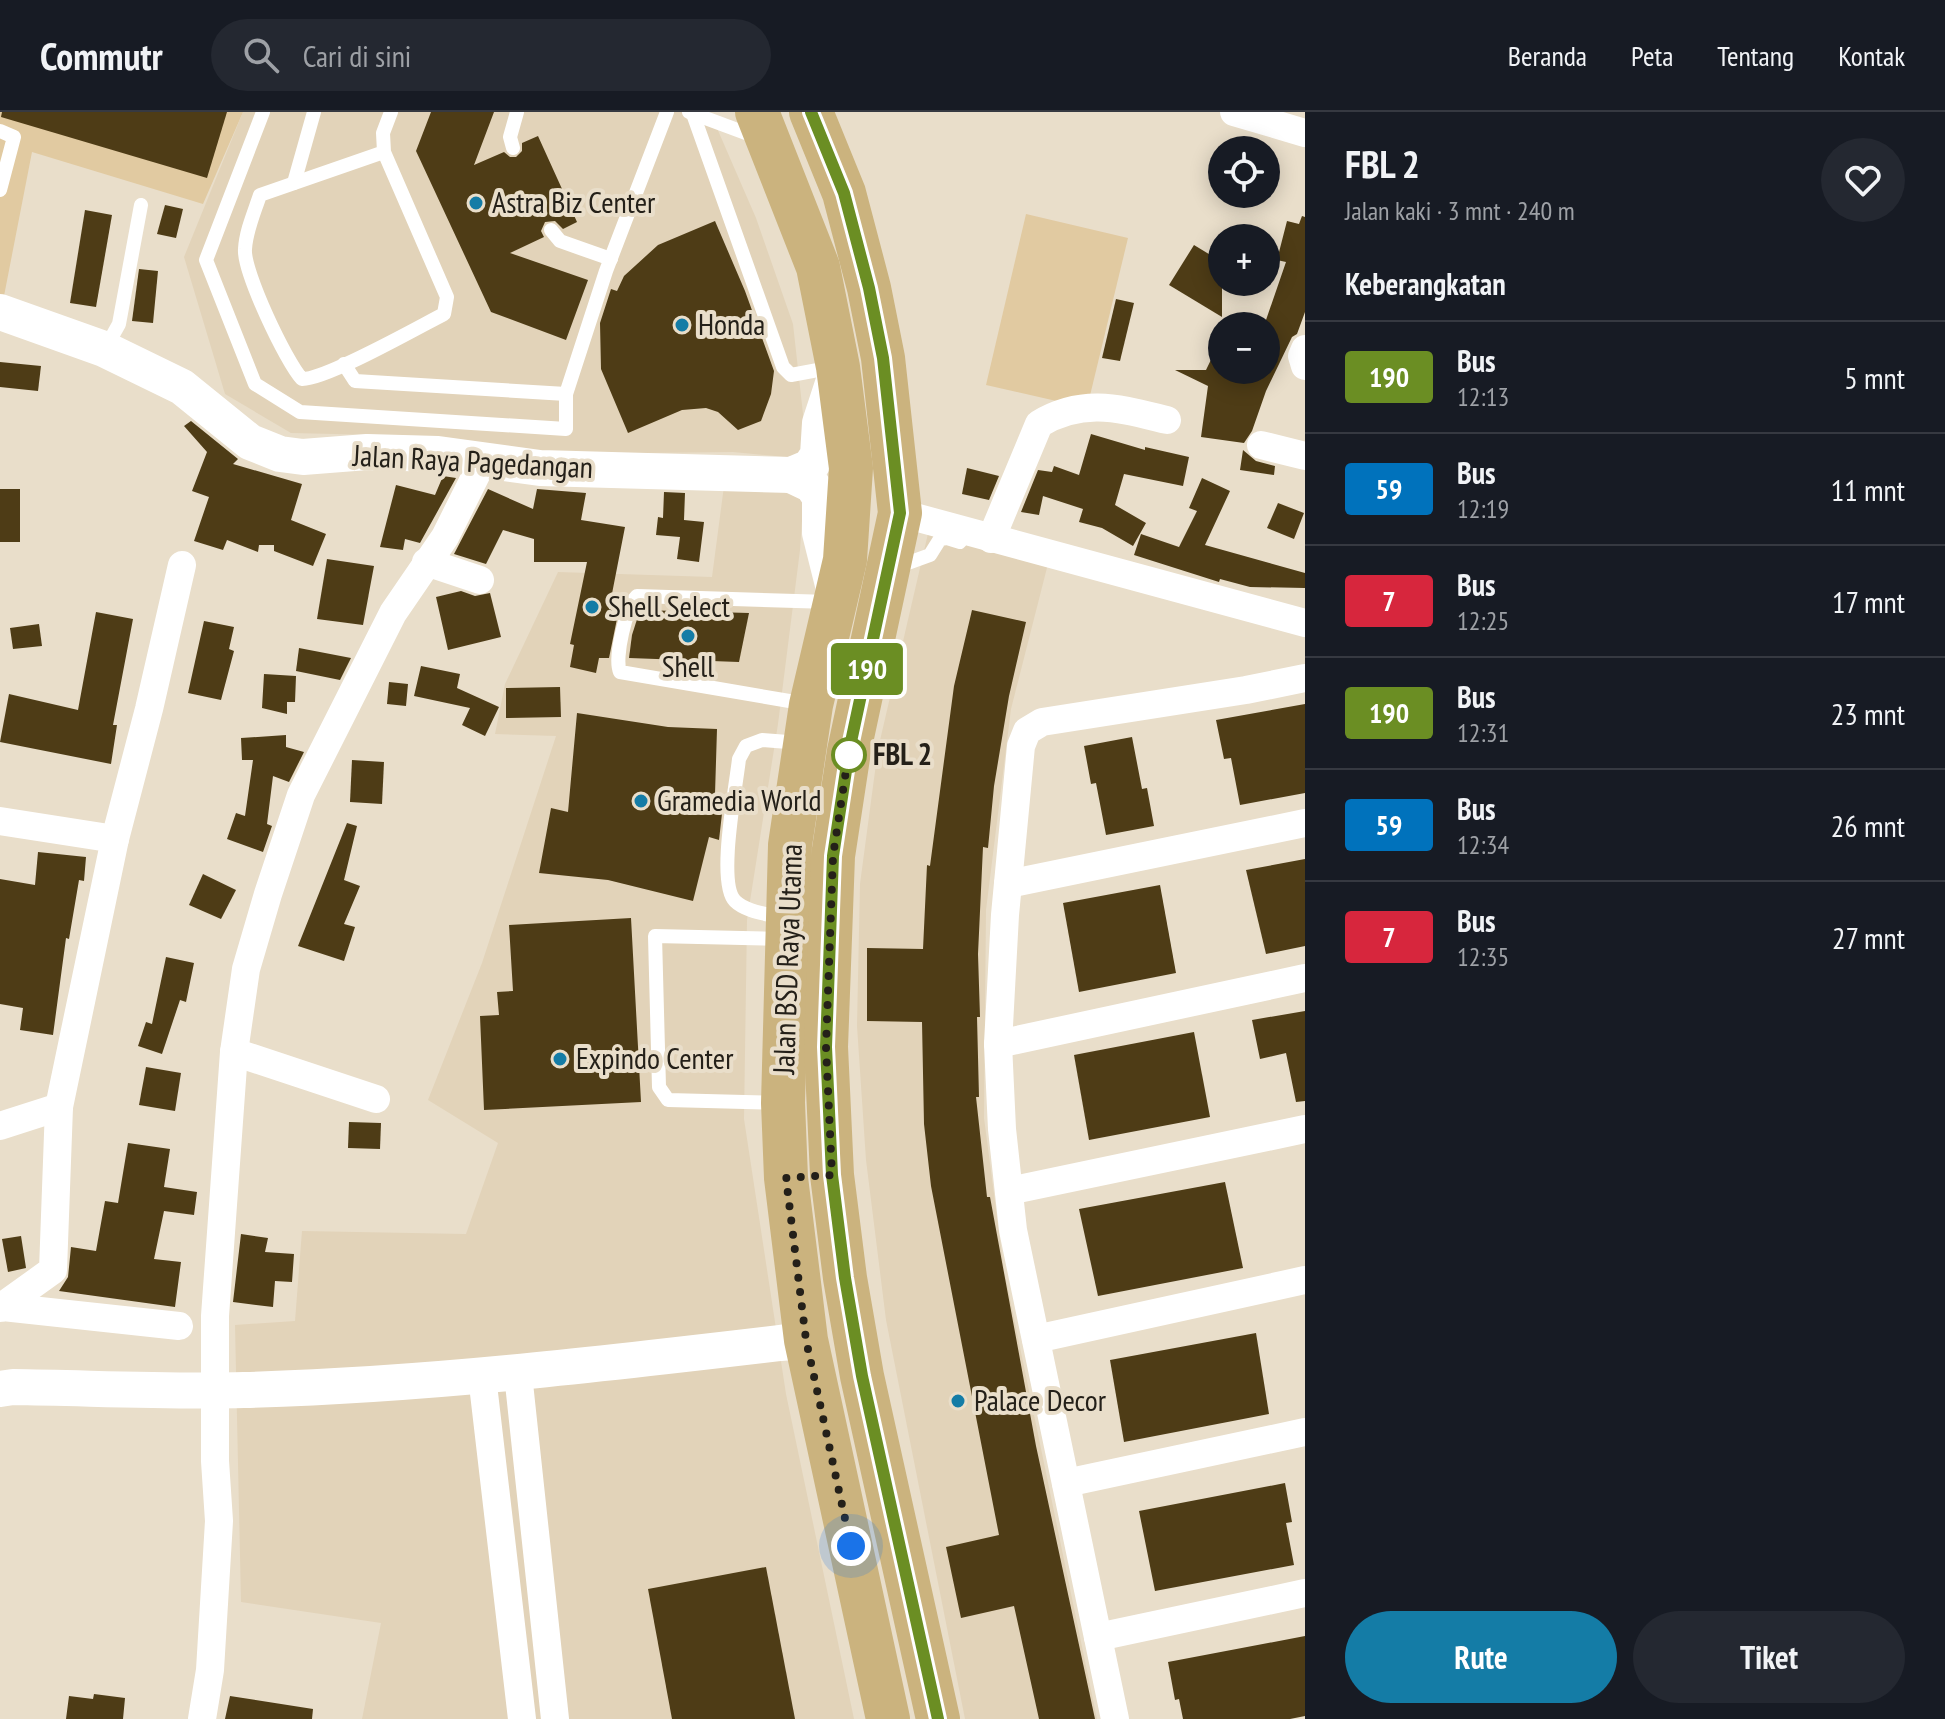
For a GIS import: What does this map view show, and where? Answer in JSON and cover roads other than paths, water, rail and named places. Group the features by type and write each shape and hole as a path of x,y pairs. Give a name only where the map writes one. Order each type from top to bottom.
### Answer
{"main road":[{"name":"Jalan BSD Raya Utama","path":"817,114 844,193 869,288 883,358 900,513 849,751 833,856 826,1047 832,1175 862,1376 938,1719"},
{"name":"Jalan BSD Raya Utama","path":"764,127 818,267 838,367 851,468 845,560 808,724 790,845 783,1103 786,1178 806,1340 888,1719"},
{"path":"786,1178 832,1175"}],"street":[{"path":"1234,112 1305,133"},
{"name":"Jalan Raya Pagedangan","path":"0,312 104,349 182,387 250,442 280,454 303,457 367,452 438,454 540,468 791,475"},
{"path":"1305,349 1302,361 1305,366"},
{"path":"791,475 810,467 818,455 820,423 838,367"},
{"path":"991,539 1039,424 1058,415 1102,406 1167,420"},
{"path":"1261,445 1305,456"},
{"path":"202,1719 210,1670 219,1521 215,1461 215,1316 234,1052 246,969 301,795 393,613 445,537 483,461"},
{"path":"791,475 812,485 820,497 820,533 837,602"},
{"path":"900,513 1305,623"},
{"path":"426,562 480,580"},
{"path":"1,1308 53,1270 59,1107 115,839 182,565"},
{"path":"1115,1719 1013,1230 1002,1129 998,1044 1021,746 1027,731 1042,722 1305,678"},
{"path":"0,821 115,839"},
{"path":"1008,884 1305,823"},
{"path":"998,1044 1305,978"},
{"path":"234,1052 376,1099"},
{"path":"0,1126 59,1107"},
{"path":"1009,1191 1305,1129"},
{"path":"1036,1339 1305,1280"},
{"path":"1,1308 179,1326"},
{"path":"0,1389 246,1390 518,1374 806,1340"},
{"path":"518,1374 555,1719"},
{"path":"482,1376 522,1719"},
{"path":"1066,1483 1305,1432"},
{"path":"1098,1637 1305,1593"}],"lane":[{"path":"263,112 206,260 255,384 300,412 566,429 566,394 611,259 667,112"},
{"path":"294,183 314,112"},
{"path":"384,152 260,195 247,233 244,252 247,269 280,342 295,372 302,379 310,379 344,364 444,314 448,302 384,152 383,133 391,112"},
{"path":"513,148 510,137 517,112"},
{"path":"691,113 764,127"},
{"path":"691,113 783,367 791,375 838,367"},
{"path":"0,131 14,137 0,190"},
{"path":"104,349 119,324 141,205"},
{"path":"551,230 560,241 611,259"},
{"path":"344,364 355,381 566,394"},
{"path":"887,571 930,555 940,539 961,542"},
{"path":"808,724 620,672 617,660 630,606 637,596 837,602"},
{"path":"787,929 735,901 728,887 727,861 739,759 746,746 808,724"},
{"path":"783,1103 668,1100 662,1095 659,1087 655,936 787,929"}],"place":[{"name":"Astra Biz Center","path":"476,203"},
{"name":"Honda","path":"682,325"},
{"name":"Shell Select","path":"592,607"},
{"name":"Shell","path":"688,636"},
{"name":"FBL 2","path":"849,755"},
{"name":"Gramedia World","path":"641,801"},
{"name":"Expindo Center","path":"560,1059"},
{"name":"Palace Decor","path":"958,1401"}]}
